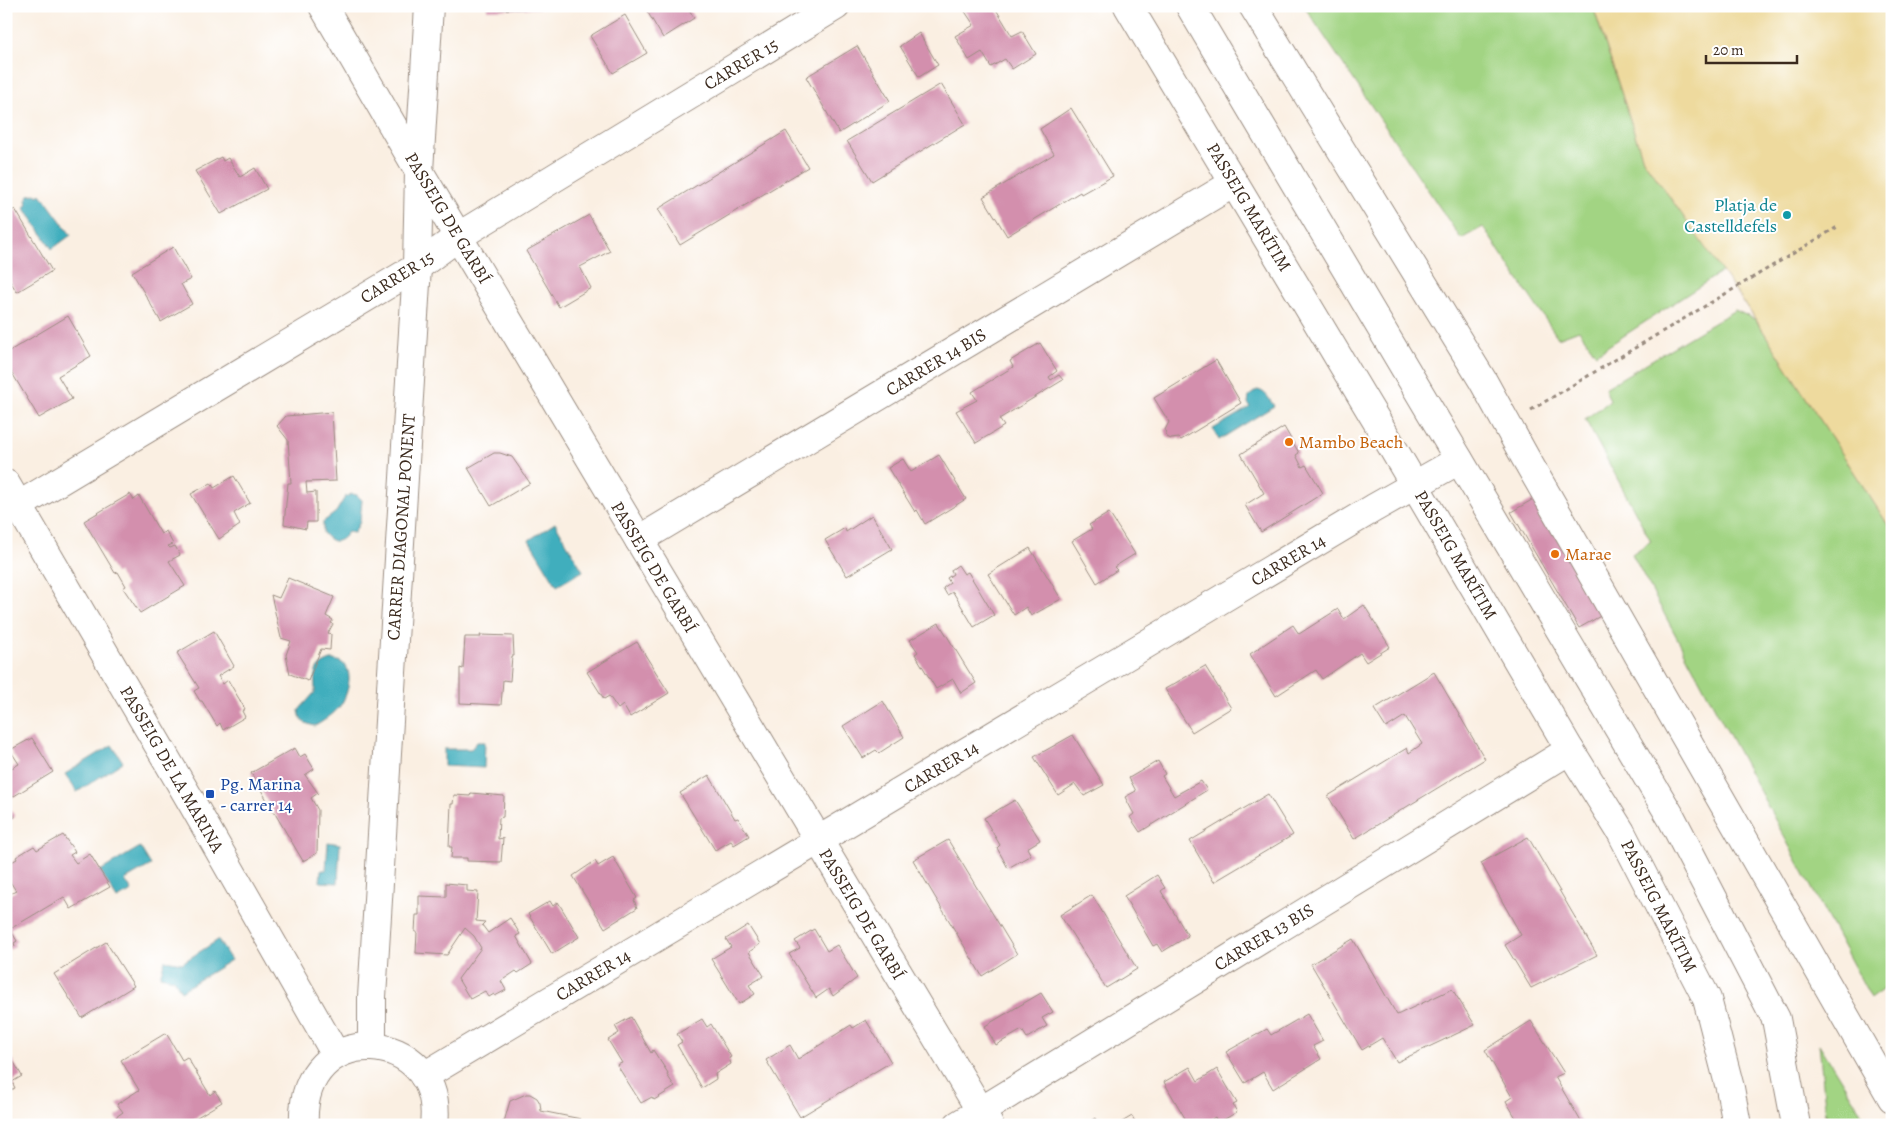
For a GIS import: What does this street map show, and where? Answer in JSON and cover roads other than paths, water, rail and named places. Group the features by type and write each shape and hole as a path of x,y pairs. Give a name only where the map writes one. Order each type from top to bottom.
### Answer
{"street":[{"name":"PASSEIG DE GARBÍ","path":"323,6 638,540 985,1118"},
{"name":"CARRER DIAGONAL PONENT","path":"372,1047 372,997 417,267 419,171 429,6"},
{"name":"CARRER 15","path":"10,501 417,267 459,236 836,6"},
{"name":"PASSEIG MARÍTIM","path":"1128,6 1570,750 1621,832 1707,999 1738,1125"},
{"path":"1190,6 1671,817 1776,1018 1796,1125"},
{"path":"1253,6 1478,372 1892,1098"},
{"name":"CARRER 14 BIS","path":"638,540 1234,183"},
{"name":"CARRER 14","path":"424,1076 1414,485 1459,460"},
{"name":"PASSEIG DE LA MARINA","path":"10,501 192,803 336,1055"},
{"name":"CARRER 13 BIS","path":"958,1125 985,1118 1570,750"},
{"path":"304,1125 303,1107 308,1086 319,1068 336,1055 357,1047 380,1047 402,1054 419,1069 431,1088 436,1111 434,1125"}],"water":[{"path":"35,194 38,196 41,194 71,235 52,249 24,207 27,204 26,200 29,195"},
{"path":"1257,390 1265,394 1274,406 1219,440 1213,429 1250,407 1248,403 1249,396"},
{"path":"352,494 357,495 362,500 360,522 354,533 348,532 339,540 333,541 323,533 323,522 336,512 345,497"},
{"path":"555,523 583,571 557,586 529,540"},
{"path":"331,660 339,661 345,665 348,671 349,678 344,700 332,715 325,720 315,726 308,724 302,719 299,710 315,692 315,676 318,668 320,665"},
{"path":"477,742 485,742 484,768 444,766 444,749 471,749"},
{"path":"112,745 123,762 77,792 65,774"},
{"path":"328,842 340,844 338,883 320,882 321,870 326,870"},
{"path":"140,847 151,865 125,880 132,891 117,899 100,871"},
{"path":"218,940 231,960 181,991 174,979 160,976 165,960 182,963"}],"place":[{"name":"Platja de Castelldefels","path":"1787,215"},
{"name":"Mambo Beach","path":"1289,442"},
{"name":"Marae","path":"1555,554"},
{"name":"Pg. Marina - carrer 14","path":"210,794"}]}
